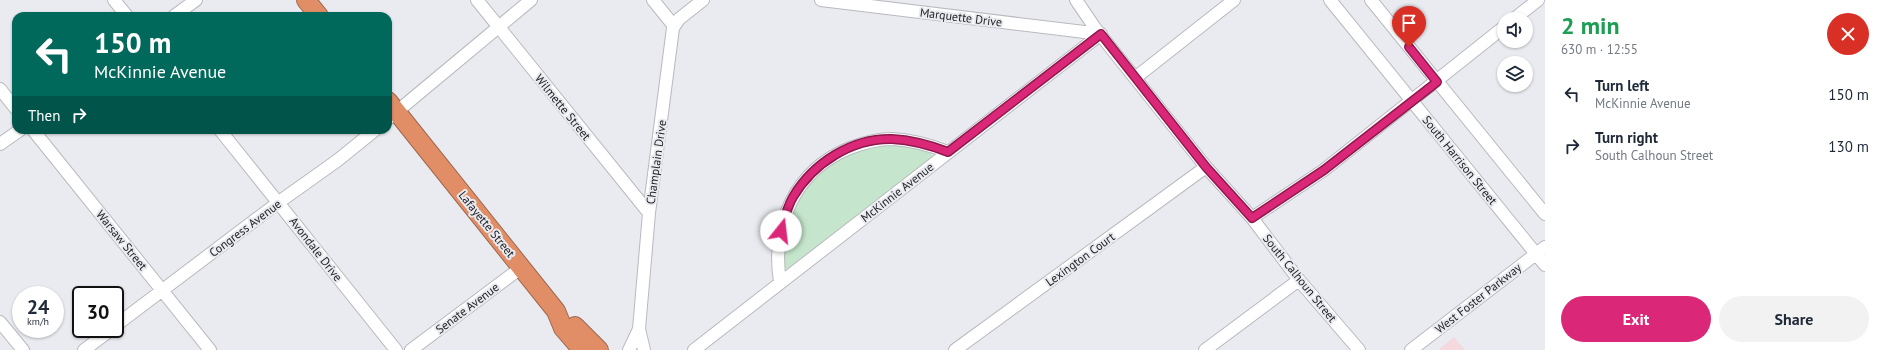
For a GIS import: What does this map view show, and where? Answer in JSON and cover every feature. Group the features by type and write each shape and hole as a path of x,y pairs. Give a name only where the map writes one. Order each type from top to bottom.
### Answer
{"highway":[{"path":"306,0 316,12"},
{"name":"Lafayette Street","path":"392,111 522,267 556,311 563,328 582,350"},
{"path":"556,311 570,322 599,350"}],"street":[{"path":"114,0 124,12"},
{"path":"180,12 196,0"},
{"name":"Wilmette Street","path":"477,0 649,213"},
{"path":"392,109 531,0"},
{"path":"653,0 674,26 679,19 699,2"},
{"name":"Marquette Drive","path":"821,0 1101,34"},
{"path":"904,0 913,10"},
{"name":"South Calhoun Street","path":"1076,0 1135,78 1206,167 1252,218 1299,280 1360,350"},
{"path":"1135,78 1234,0"},
{"name":"South Harrison Street","path":"1330,0 1412,101 1541,250 1545,265"},
{"path":"1371,0 1545,214"},
{"path":"1523,12 1538,0"},
{"name":"Champlain Drive","path":"628,350 638,329 649,213 674,26"},
{"path":"1252,218 1324,170 1437,82 1497,33"},
{"name":"McKinnie Avenue","path":"694,350 1101,34"},
{"path":"0,89 12,104"},
{"path":"0,144 14,134"},
{"name":"Warsaw Street","path":"36,134 210,350"},
{"name":"Avondale Drive","path":"223,134 396,350"},
{"name":"Congress Avenue","path":"124,319 279,202 338,160 370,134"},
{"path":"780,282 777,262 779,240 787,210 793,197 805,181 830,157 862,143 890,139 930,145 948,152"},
{"name":"Lexington Court","path":"955,350 1206,167"},
{"name":"West Foster Parkway","path":"1411,350 1541,250"},
{"name":"Senate Avenue","path":"411,350 522,267"},
{"path":"1205,350 1299,280"},
{"path":"0,322 23,350"},
{"name":"Champlain Drive","path":"638,329 644,350"},
{"path":"84,350 100,338"}],"shaded area":[{"path":"1454,337 1465,350 1438,350"}],"green space":[{"path":"895,145 912,147 932,153 933,158 789,269 784,268 785,238 787,228 798,200 807,187 817,176 841,158 873,147"}],"route":[{"path":"781,231 787,210 793,197 817,168 830,157 862,143 890,139 930,145 948,152 1101,34 1206,167 1252,218 1324,170 1437,82 1409,47"}]}
